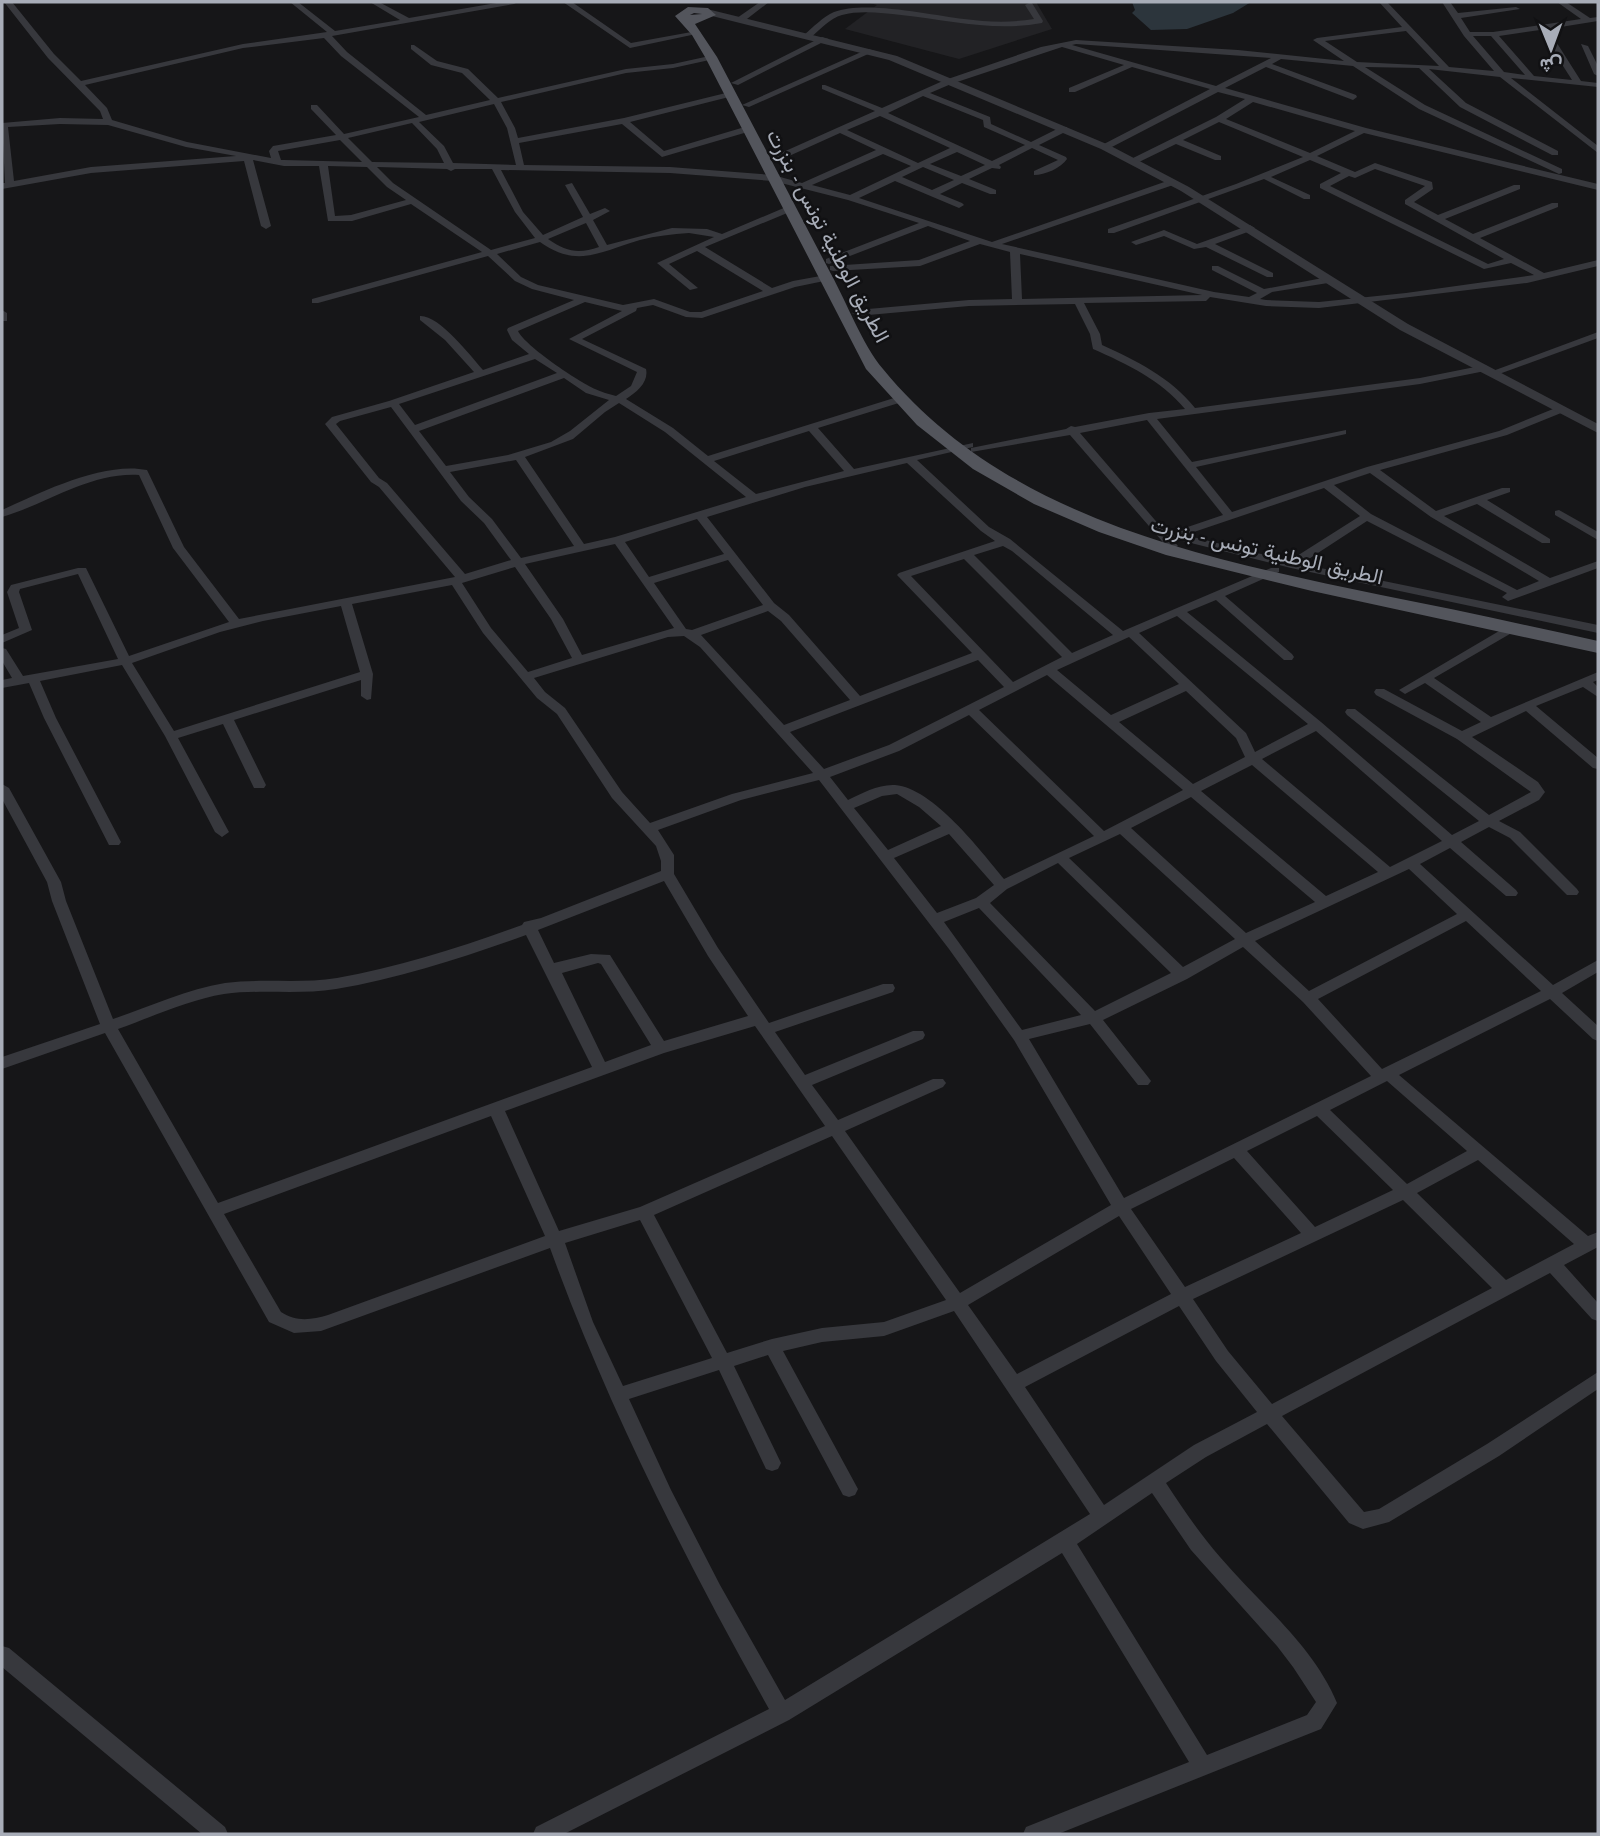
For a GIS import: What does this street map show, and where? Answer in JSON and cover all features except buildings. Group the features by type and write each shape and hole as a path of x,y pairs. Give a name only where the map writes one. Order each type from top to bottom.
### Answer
{"main road":[{"path":"680,11 687,10 704,19"},
{"name":"الطريق الوطنية تونس - بنزرت","path":"680,11 704,19"},
{"name":"الطريق الوطنية تونس - بنزرت","path":"704,19 711,57 747,105 789,182 874,369 898,400 966,449 1048,503 1105,530 1157,549 1511,628 1598,639"},
{"name":"الطريق الوطنية تونس - بنزرت","path":"704,19 747,129 789,182 789,209 857,313 886,369 915,403 966,449 1091,516 1269,573 1485,610 1598,647"}],"street":[{"path":"8,2 51,56 104,110 108,122"},
{"path":"294,2 330,35 344,54 424,116"},
{"path":"374,2 407,20"},
{"path":"80,83 243,46 330,35 514,2"},
{"path":"567,2 630,46 639,47 704,19 740,20 871,51 1064,130 1173,181 1361,301 1421,336 1598,429"},
{"path":"740,20 765,2"},
{"path":"1383,2 1446,68"},
{"path":"1446,2 1467,34 1501,74 1597,148"},
{"path":"1561,2 1589,21"},
{"path":"808,36 834,16 853,10 882,9 970,20 1039,21 1029,5"},
{"path":"1455,16 1516,9"},
{"path":"1467,34 1493,34 1598,19"},
{"path":"1542,26 1578,83"},
{"path":"1409,28 1317,39 1422,107 1550,167 1565,178"},
{"path":"1493,34 1532,78"},
{"path":"513,141 624,121 733,88 824,39"},
{"path":"775,159 948,82 1059,44 1095,42 1353,64 1422,66 1598,85"},
{"path":"1059,44 1129,66 1363,130 1598,187"},
{"path":"1584,46 1598,74"},
{"path":"414,47 434,64 465,71 497,102 511,128 521,169"},
{"path":"747,105 871,51"},
{"path":"1105,147 1282,56"},
{"path":"277,162 273,151 276,148 342,137 626,71 673,66 711,57"},
{"path":"1265,64 1353,97"},
{"path":"1072,90 1129,66"},
{"path":"1422,66 1463,105 1555,153"},
{"path":"825,87 1002,170"},
{"path":"925,94 987,119 990,121 987,125 1063,161 1037,173"},
{"path":"1134,161 1219,119 1252,99"},
{"path":"314,107 371,166 411,201 490,253 524,283 623,309 654,302 689,315 702,315 829,269 928,223"},
{"path":"1219,119 1347,173 1357,176 1377,167 1429,184 1430,187 1408,202 1544,277"},
{"path":"413,120 441,148 451,168"},
{"path":"248,158 104,168 6,186 2,125 60,121 108,122 248,158 277,162 496,169 661,170 789,182 851,198 1015,251 1250,301 1309,305 1361,301 1544,277 1598,262"},
{"path":"624,121 663,154 747,129"},
{"path":"840,130 882,151 993,192"},
{"path":"932,194 1064,130"},
{"path":"1111,232 1267,177 1313,157 1363,130"},
{"path":"1177,141 1218,158"},
{"path":"851,198 955,149"},
{"path":"789,182 882,151"},
{"path":"248,158 266,226"},
{"path":"323,164 331,219 352,218 411,201"},
{"path":"496,169 525,220 541,239 576,255 678,230 711,232 723,237"},
{"path":"1347,173 1323,186 1487,267 1513,259"},
{"path":"1267,177 1307,197"},
{"path":"896,178 959,205"},
{"path":"993,245 1173,181"},
{"path":"569,185 605,248"},
{"path":"1438,218 1517,187"},
{"path":"1473,237 1555,205"},
{"path":"693,288 662,263 789,209"},
{"path":"315,302 541,239 605,211"},
{"path":"1136,242 1164,233 1192,246 1250,228"},
{"path":"829,269 920,263 978,241"},
{"path":"1206,243 1270,275"},
{"path":"698,247 771,291"},
{"path":"1015,251 1017,302"},
{"path":"1215,268 1262,292"},
{"path":"1250,301 1262,292 1328,280"},
{"path":"857,313 1017,302 1185,300 1214,295"},
{"path":"584,299 512,330 516,338 536,355 590,391 618,400 669,430 754,498"},
{"path":"1078,301 1095,334 1097,347 1154,375 1177,392 1192,411"},
{"path":"444,470 519,456 565,439 637,386 642,370 574,339 636,307"},
{"path":"422,317 449,338 480,373"},
{"path":"2,684 125,661 236,623 458,579 518,562 618,540 699,514 851,472 1149,416 1490,370 1598,335"},
{"path":"536,355 393,403 336,419 330,424 458,579 487,630 541,695 562,711 618,795 662,843 669,867 667,874 713,952 1014,1384 1102,1517"},
{"path":"412,430 565,374"},
{"path":"708,459 898,400"},
{"path":"393,403 518,562 557,619 579,660"},
{"path":"1169,539 1228,515 1371,469 1469,444 1562,410"},
{"path":"1149,416 1228,515"},
{"path":"812,428 851,472"},
{"path":"1071,429 1087,451 1169,539 1485,610 1598,629"},
{"path":"1188,466 1342,432"},
{"path":"519,456 581,548"},
{"path":"911,461 985,530 1006,541 1125,633 1241,737 1251,758 1388,873"},
{"path":"1371,469 1435,515 1547,581"},
{"path":"2,514 57,489 123,472 143,472 179,548 236,623"},
{"path":"1325,484 1367,516 1515,593"},
{"path":"1435,515 1506,490"},
{"path":"1479,500 1546,541"},
{"path":"1559,513 1598,537"},
{"path":"699,514 728,556 770,606 785,618 859,702"},
{"path":"1291,565 1367,516"},
{"path":"618,540 687,632 783,730 822,775 934,920 1019,1036 1121,1207 1222,1356 1355,1517 1373,1520 1493,1450 1598,1380"},
{"path":"1006,541 903,575 1011,687"},
{"path":"967,555 1070,658"},
{"path":"647,581 728,556"},
{"path":"1485,610 1515,593 1598,564"},
{"path":"2,639 26,630 13,592 15,587 80,569 84,571 125,661 171,736 222,832"},
{"path":"648,829 737,797 822,775 894,748 1047,668 1269,573"},
{"path":"1217,595 1288,657"},
{"path":"346,601 367,674 368,696"},
{"path":"527,676 770,606"},
{"path":"1178,611 1453,840 1511,893"},
{"path":"1405,690 1511,628"},
{"path":"2,652 27,680 50,718 114,842"},
{"path":"783,730 981,654"},
{"path":"1047,668 1324,902"},
{"path":"171,736 367,674"},
{"path":"1462,736 1527,705 1598,676"},
{"path":"1426,678 1490,722"},
{"path":"1584,681 1598,693"},
{"path":"1110,721 1185,686"},
{"path":"1019,1036 1093,1018 1182,975 1245,940 1411,863 1534,797 1538,792 1462,736 1381,692"},
{"path":"1527,705 1598,765"},
{"path":"970,708 1103,837"},
{"path":"1351,712 1488,821 1515,835 1572,892"},
{"path":"227,719 259,785"},
{"path":"934,920 981,902 1002,886 1103,837 1317,725"},
{"path":"846,806 884,792 901,790 951,827 1002,886"},
{"path":"4,797 54,882 108,1026 275,1317 300,1328 328,1322 555,1239 644,1212 837,1130 938,1083"},
{"path":"885,857 951,827"},
{"path":"542,1834 782,1713 1065,1541 1154,1481 1270,1413 1593,1242 1383,1074 1308,998 1121,827"},
{"path":"1060,857 1182,975"},
{"path":"1411,863 1598,1035"},
{"path":"2,1063 212,991 240,985 302,986 338,983 446,956 667,874"},
{"path":"981,902 1093,1018 1143,1081"},
{"path":"1308,998 1466,915"},
{"path":"529,926 601,1069"},
{"path":"553,970 595,957 605,959 660,1048"},
{"path":"619,1395 772,1346 822,1335 884,1329 957,1303 1121,1207 1552,992 1598,965"},
{"path":"214,1211 660,1048 762,1024 888,988"},
{"path":"803,1082 918,1035"},
{"path":"495,1107 555,1239 584,1322 713,1591 782,1713"},
{"path":"1318,1107 1505,1290"},
{"path":"1236,1149 1313,1236"},
{"path":"1014,1384 1182,1296 1405,1192 1480,1152"},
{"path":"644,1212 723,1361 772,1463"},
{"path":"1553,1265 1598,1314"},
{"path":"772,1346 849,1489"},
{"path":"1032,1834 1314,1722 1326,1703 1318,1687 1286,1646 1196,1544 1154,1481"},
{"path":"1065,1541 1203,1767"},
{"path":"2,1655 218,1834"}],"shaded area":[{"path":"866,2 1036,2 1052,29 959,59 845,29 877,5"},
{"path":"1132,2 1251,2 1233,13 1187,29 1151,30 1132,13 1135,10"}]}
